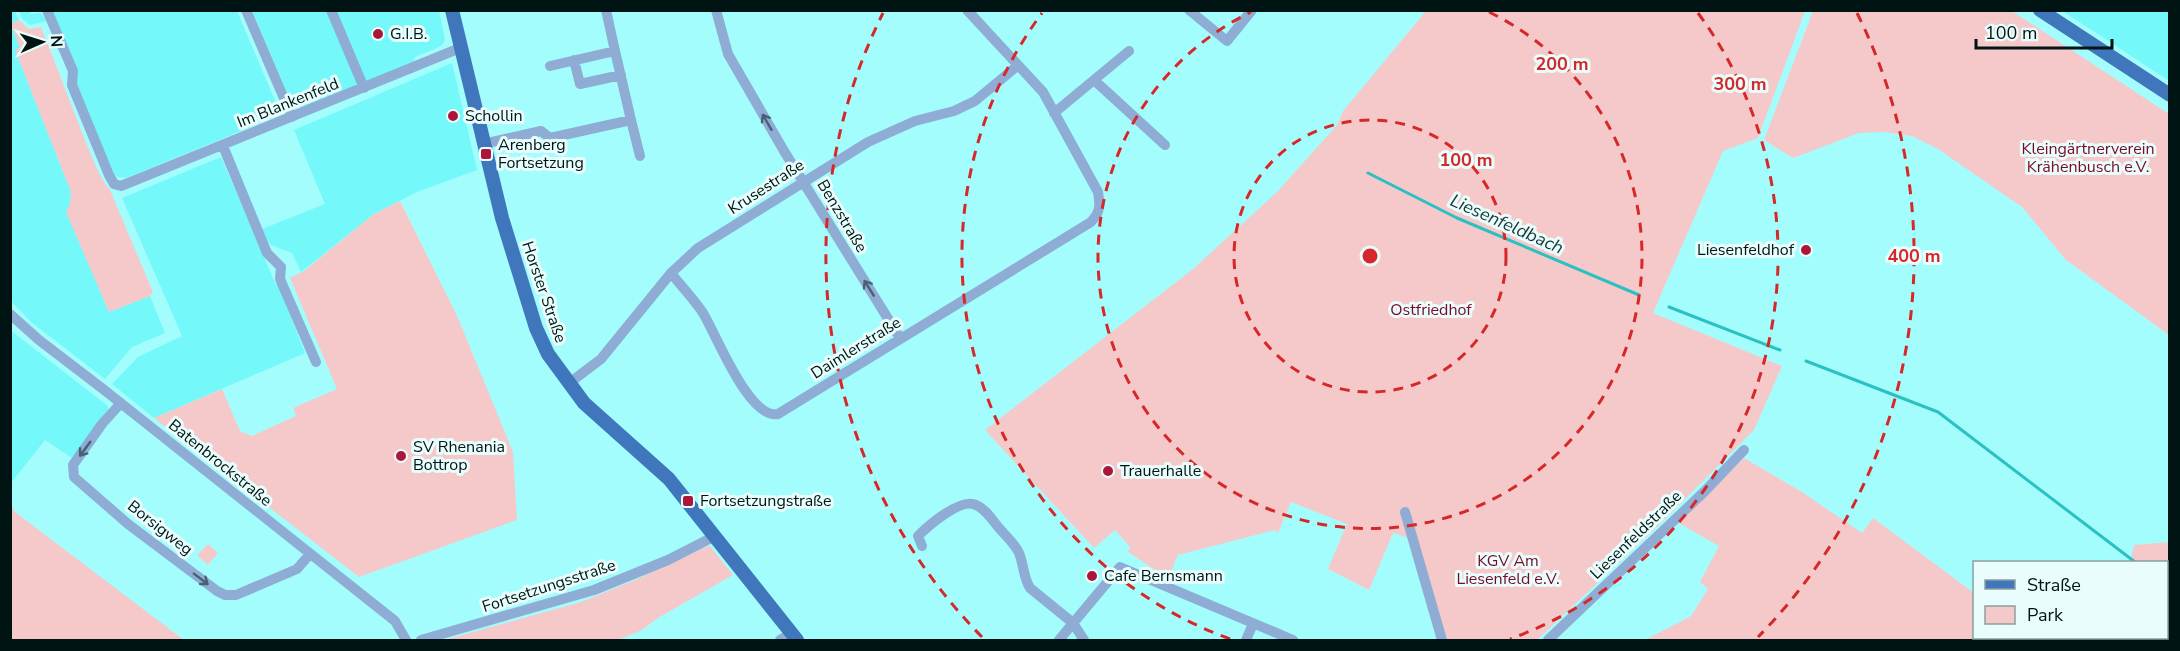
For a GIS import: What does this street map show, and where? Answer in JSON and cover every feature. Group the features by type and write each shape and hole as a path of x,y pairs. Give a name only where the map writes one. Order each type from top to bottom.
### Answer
{"main road":[{"name":"Horster Straße","path":"452,10 502,218 536,328 548,354 584,403 669,479 747,575 789,638"},
{"path":"2040,10 2169,95"}],"street":[{"name":"Im Blankenfeld","path":"47,10 73,71 72,85 114,184 121,186 460,48"},
{"path":"246,10 292,117"},
{"name":"Im Blankenfeld","path":"331,10 364,88"},
{"path":"606,10 640,156"},
{"name":"Benzstraße","path":"716,10 728,54 784,151 900,338"},
{"path":"967,10 1043,92 1054,113 1129,51"},
{"path":"1189,10 1227,41 1252,10"},
{"path":"550,66 615,51"},
{"path":"574,60 580,84 621,75"},
{"name":"Krusestraße","path":"568,384 601,359 671,273 699,248 868,142 915,121 954,111 975,101 1017,66"},
{"path":"1094,80 1165,145"},
{"name":"Daimlerstraße","path":"671,273 702,312 740,383 755,403 768,414 778,414 1091,222 1101,207 1098,192 1054,113"},
{"path":"483,144 541,131 550,138 631,120"},
{"name":"Im Blankenfeld","path":"223,146 267,253 281,267 280,279 316,362"},
{"name":"Batenbrockstraße","path":"10,314 39,340 395,621 406,640"},
{"name":"Borsigweg","path":"121,403 102,424 73,465 72,470 74,477 128,524 225,595 236,595 297,569 310,554"},
{"name":"Liesenfeldstraße","path":"1548,640 1704,492 1743,450"},
{"path":"922,546 918,536 932,523 968,502 976,504 987,513 1018,552 1030,588 1073,623 1084,640"},
{"path":"1405,512 1442,640"},
{"name":"Fortsetzungsstraße","path":"421,640 594,590 668,560 715,536"},
{"path":"1059,640 1120,567 1293,640"},
{"path":"1246,640 1253,624"}],"shaded area":[{"path":"10,11 15,11 19,20 11,24 20,48 15,50 71,192 67,212 109,312 150,296 165,333 132,347 105,379 31,322 11,301"},
{"path":"19,11 29,11 31,14 41,13 47,21 30,25 22,19"},
{"path":"52,11 237,11 276,103 274,114 252,122 253,126 126,178 118,177 105,154 75,81"},
{"path":"252,11 439,11 445,40 435,49 415,57 413,62 301,108 291,101"},
{"path":"2062,11 2169,11 2169,81 2101,36"},
{"path":"452,63 477,170 417,192 374,214 301,272 292,253 271,245 262,229 325,204 294,130"},
{"path":"221,157 276,285 278,285 305,353 154,418 112,384 138,357 182,336 122,198"},
{"path":"10,330 108,406 108,410 72,458 45,440 11,483"}],"green space":[{"name":"Ostfriedhof","path":"1426,11 1805,11 1758,138 1723,151 1653,313 1782,366 1754,430 1665,519 1537,640 1447,640 1416,540 1393,533 1369,590 1328,569 1347,524 1291,502 1278,533 1275,530 1178,555 1169,576 1152,568 1127,551 1131,548 1115,530 1094,548 985,430 1193,269 1278,191 1337,125 1343,111"},
{"name":"Kleingärtnerverein Krähenbusch e.V.","path":"1813,11 2012,11 2169,114 2169,335 2066,260 2022,207 1938,149 1912,136 1883,132 1859,133 1793,158 1764,140"},
{"path":"19,20 29,29 41,27 94,163 110,190 153,292 150,296 109,312 66,212 70,204 71,192 15,50 20,48 11,24"},
{"path":"400,201 458,318 513,452 517,520 359,577 154,418 222,389 240,431 252,436 296,416 293,408 337,389 290,278 304,271 374,214"},
{"path":"1744,458 1802,492 1862,533 1873,518 1973,592 1973,639 2043,640 1645,640 1691,616 1708,589 1700,582 1719,546 1677,522"},
{"path":"10,504 15,512 184,640 11,640"},
{"path":"2169,542 2169,640 2108,640 2168,639 2168,561 2130,561 2134,545"},
{"path":"208,544 218,553 208,565 197,555"},
{"path":"708,546 733,575 658,618 642,630 618,640 444,640 581,602"}],"waterway":[{"name":"Liesenfeldbach","path":"1368,173 1457,218 1639,295"},
{"path":"1669,307 1780,350"},
{"path":"1806,361 1938,412 2134,561"}],"place":[{"name":"G.I.B.","path":"378,34"},
{"name":"Schollin","path":"453,116"},
{"name":"Arenberg Fortsetzung","path":"486,154"},
{"name":"Liesenfeldhof","path":"1806,250"},
{"name":"SV Rhenania Bottrop","path":"401,456"},
{"name":"Trauerhalle","path":"1108,471"},
{"name":"Fortsetzungstraße","path":"688,501"},
{"name":"Cafe Bernsmann","path":"1092,576"}],"park label":[{"name":"KGV Am Liesenfeld e.V.","path":"1508,570"}]}
